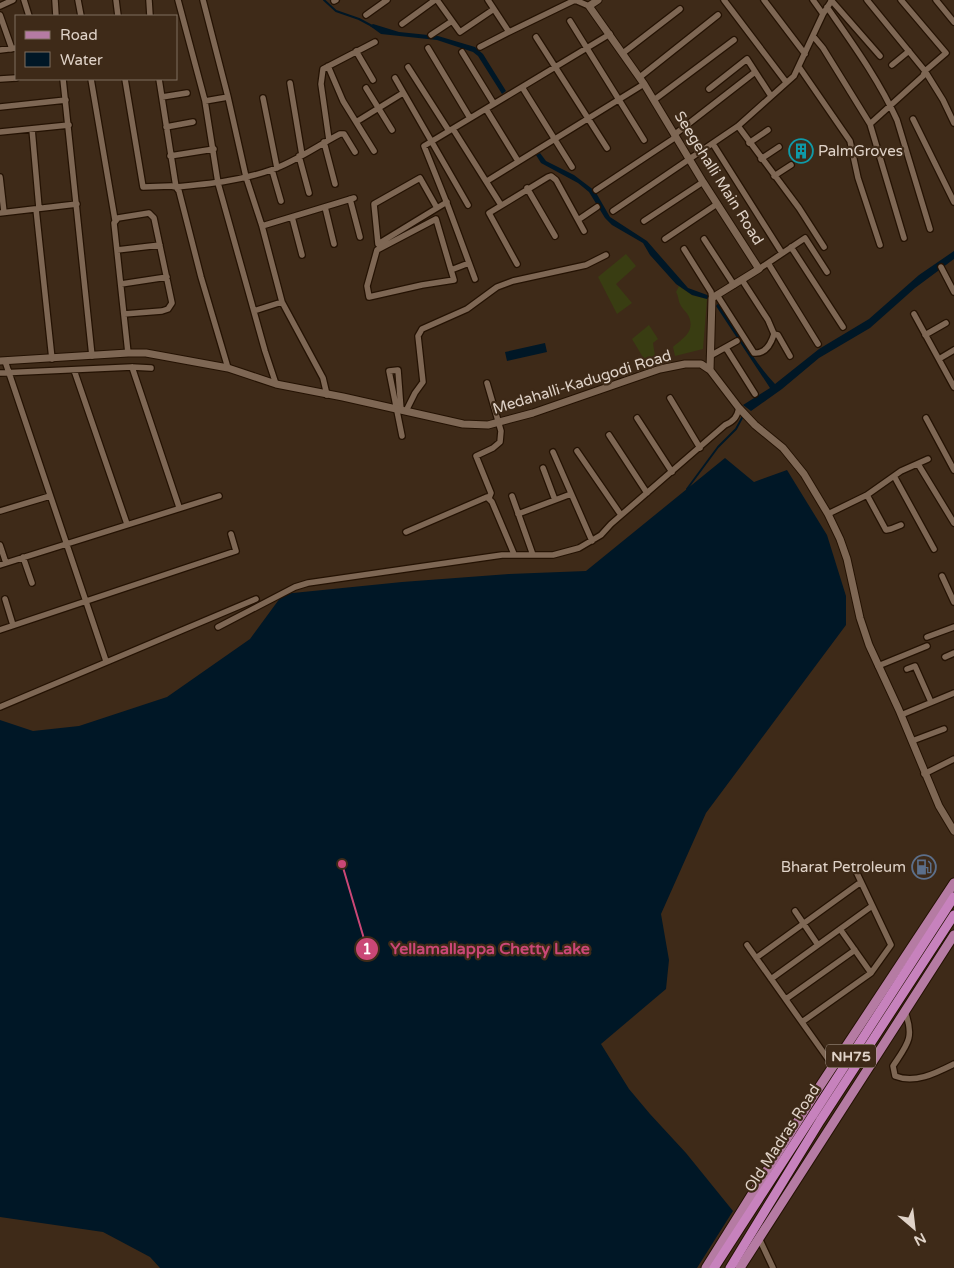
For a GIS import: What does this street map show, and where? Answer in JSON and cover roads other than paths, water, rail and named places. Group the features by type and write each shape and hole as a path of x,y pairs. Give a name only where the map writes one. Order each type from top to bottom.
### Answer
{"highway":[{"name":"Old Madras Road","path":"711,1267 748,1216 954,897"},
{"name":"Old Madras Road","path":"730,1268 820,1121 954,915"}],"main road":[{"path":"711,1267 833,1066 954,883"},
{"path":"740,1268 954,936"}],"street":[{"path":"0,6 13,0"},
{"path":"24,0 29,15"},
{"path":"55,0 56,15"},
{"path":"78,0 81,15"},
{"path":"116,0 118,15"},
{"path":"149,0 150,15"},
{"path":"178,0 205,101 218,183 276,384"},
{"path":"203,0 246,177 262,226 282,302 322,378 327,395"},
{"path":"366,15 378,3 387,0"},
{"path":"402,24 436,0 460,32 494,9"},
{"path":"488,0 509,32"},
{"path":"480,47 575,0 586,3 598,0"},
{"path":"724,0 786,82"},
{"path":"764,0 805,54"},
{"path":"813,0 823,14"},
{"path":"613,210 738,126 794,76 831,0 880,56"},
{"path":"867,0 925,71 943,100 954,123"},
{"path":"870,124 946,53 901,0"},
{"path":"936,0 954,22"},
{"name":"Seegehalli Main Road","path":"586,3 642,80 703,182 759,269 714,296"},
{"path":"827,7 851,42 890,105 897,120 930,229"},
{"path":"623,53 680,9"},
{"path":"0,15 14,48 0,50"},
{"path":"487,181 620,100 718,15"},
{"path":"431,35 452,21"},
{"path":"570,21 644,140"},
{"path":"475,279 424,146 610,34"},
{"path":"813,36 823,48 870,124 904,238"},
{"path":"536,37 606,148"},
{"path":"654,100 734,40"},
{"path":"335,184 327,141 321,84 323,69 375,42"},
{"path":"428,48 470,118"},
{"path":"892,65 909,50"},
{"path":"356,51 373,80"},
{"path":"462,52 494,104"},
{"path":"708,89 747,60 771,96"},
{"path":"328,66 343,101 374,151"},
{"path":"408,67 487,181 501,205"},
{"path":"799,67 850,141 858,178 880,246"},
{"path":"596,190 675,136 755,72"},
{"path":"0,79 15,78"},
{"path":"395,78 468,205"},
{"path":"64,80 92,356"},
{"path":"91,80 115,220 128,352"},
{"path":"126,80 143,187 176,187 218,183 246,177 274,169 340,134 344,134 355,152"},
{"path":"159,80 176,187 179,191 201,277 228,368"},
{"path":"290,83 300,156 309,194"},
{"path":"522,87 572,167"},
{"path":"366,88 392,130"},
{"path":"162,97 187,93"},
{"path":"356,122 403,93"},
{"path":"205,101 228,97"},
{"path":"263,98 280,201"},
{"path":"0,107 66,100"},
{"path":"486,109 518,162"},
{"path":"912,119 954,202"},
{"path":"166,127 193,122"},
{"path":"0,132 69,125"},
{"path":"738,126 799,208 824,247"},
{"path":"32,129 37,209 52,359"},
{"path":"749,143 768,130"},
{"path":"713,144 782,253"},
{"path":"761,159 779,147"},
{"path":"170,156 214,150"},
{"path":"774,176 791,165"},
{"path":"517,264 489,213 527,188 552,176 584,230"},
{"path":"0,177 2,212 77,204"},
{"path":"437,208 420,178 374,204 378,244 447,202"},
{"path":"644,221 703,182"},
{"path":"527,188 555,236"},
{"path":"262,226 352,198 360,237"},
{"path":"665,239 717,204"},
{"path":"325,206 334,244"},
{"path":"578,220 597,207"},
{"path":"115,220 149,213 152,215 172,303 168,309 124,314"},
{"path":"292,217 302,255"},
{"path":"436,219 451,270 454,280 369,297 367,286 377,250 436,219"},
{"path":"759,269 805,238 827,272"},
{"path":"704,239 734,285"},
{"path":"118,250 160,245"},
{"path":"791,247 843,327"},
{"path":"684,250 754,353 758,354 768,348 774,334"},
{"path":"401,410 424,382 418,336 422,329 467,309 497,287 512,281 586,265 606,255"},
{"path":"451,270 469,263"},
{"path":"768,263 818,344"},
{"path":"941,267 954,292"},
{"path":"121,284 167,277"},
{"path":"742,280 768,320 774,334 778,335 790,356"},
{"path":"714,296 710,370 740,409 755,425 783,448 804,474 828,514 847,559 860,618 869,645 912,741 924,774 939,806 954,831"},
{"path":"254,310 282,302"},
{"path":"914,314 954,387"},
{"path":"925,335 946,323"},
{"path":"710,356 738,341"},
{"path":"726,348 755,394"},
{"path":"938,359 954,350"},
{"name":"Medahalli-Kadugodi Road","path":"2,361 52,359 128,352 146,353 228,368 276,384 463,424 488,425 533,413 660,369 685,364 701,364 710,370"},
{"path":"2,361 9,373 106,661"},
{"path":"0,373 132,367 151,368"},
{"path":"132,367 179,507"},
{"path":"74,370 127,524"},
{"path":"401,410 389,371 398,370 401,410 402,436"},
{"path":"487,383 501,432 500,442 494,448 476,456 491,493 488,498"},
{"path":"670,398 700,448"},
{"path":"218,627 295,587 308,583 514,554 553,555 579,548 592,542 646,493 732,423 737,418 740,409"},
{"path":"638,418 672,472"},
{"path":"926,418 954,470"},
{"path":"609,436 646,493"},
{"path":"577,451 621,515"},
{"path":"553,452 592,542"},
{"path":"828,514 928,459"},
{"path":"918,464 954,523"},
{"path":"542,468 555,500"},
{"path":"894,476 934,549"},
{"path":"518,514 571,494"},
{"path":"867,494 886,530 901,524"},
{"path":"0,511 50,496"},
{"path":"0,545 3,564 179,507 219,496"},
{"path":"512,496 533,555"},
{"path":"406,532 484,498 488,498"},
{"path":"488,498 492,502 514,554"},
{"path":"0,630 236,551 231,534"},
{"path":"23,557 32,583"},
{"path":"942,576 954,602"},
{"path":"4,599 13,625"},
{"path":"0,707 256,599"},
{"path":"927,638 954,627"},
{"path":"878,666 927,646"},
{"path":"945,657 954,653"},
{"path":"907,669 916,666 931,702"},
{"path":"900,715 954,693"},
{"path":"912,741 944,729"},
{"path":"924,774 954,759"},
{"path":"802,1022 871,973 891,945 853,865"},
{"path":"756,958 861,882"},
{"path":"771,979 872,906"},
{"path":"795,911 818,945"},
{"path":"840,930 871,973"},
{"path":"747,945 833,1066"},
{"path":"786,999 855,950"},
{"path":"905,1012 910,1024 910,1036 893,1066 895,1076 912,1079 921,1078 954,1064"},
{"path":"759,1238 773,1268"}],"water":[{"path":"373,24 399,32 438,36 475,47 483,54 506,91 502,94 478,56 473,52 437,40 381,34 370,26"},
{"path":"540,153 546,161 574,175 595,191 610,217 647,241 688,288 710,296 707,299 692,295 676,284 650,255 643,243 612,225 605,218 589,192 578,183 541,163 536,155"},
{"path":"954,251 954,259 915,288 870,328 819,358 782,389 751,411 743,405 770,388 716,306 720,301 752,355 775,384 819,349 869,319 919,275"},
{"path":"545,343 547,352 507,361 505,352"},
{"path":"725,458 754,482 787,470 827,535 846,596 846,625 706,813 661,914 669,960 666,989 601,1044 629,1089 686,1153 733,1211 697,1268 160,1268 150,1257 103,1232 0,1217 0,720 33,731 79,726 167,697 250,639 283,594 402,582 509,574 586,571"}],"waterway":[{"path":"324,0 336,11 359,19 374,27"},
{"path":"687,489 718,447 736,429 743,416"}],"place":[{"name":"PalmGroves","path":"801,151"},
{"name":"Yellamallappa Chetty Lake","path":"342,864"},
{"name":"Bharat Petroleum","path":"924,867"}]}
